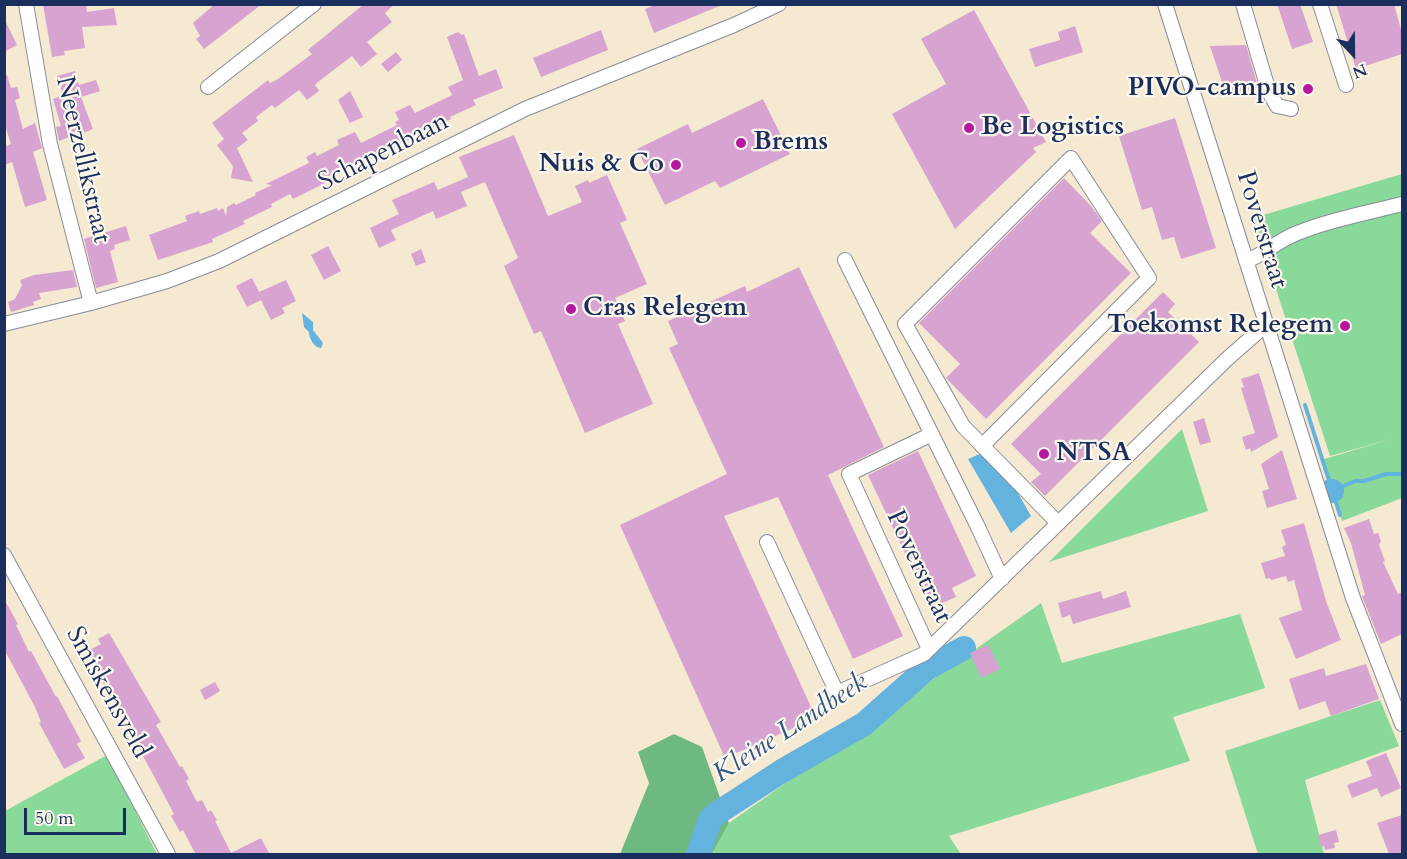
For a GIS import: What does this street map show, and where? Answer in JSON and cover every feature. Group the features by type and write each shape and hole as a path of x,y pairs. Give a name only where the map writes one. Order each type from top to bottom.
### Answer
{"street":[{"name":"Neerzellikstraat","path":"26,4 50,144 91,303"},
{"path":"208,87 314,4"},
{"name":"Schapenbaan","path":"4,324 91,303 167,281 219,261 525,109 734,26 779,4"},
{"name":"Poverstraat","path":"767,542 837,693 924,654 1227,359 1267,326 1165,4"},
{"path":"1243,4 1269,92 1277,106 1291,109"},
{"path":"1320,4 1346,85"},
{"path":"982,446 1149,278 1071,158 905,324 963,426 982,446 1058,523"},
{"path":"1246,261 1258,257 1279,241 1306,230 1402,204"},
{"path":"845,260 1002,579"},
{"path":"1267,326 1353,598 1402,724"},
{"name":"Poverstraat","path":"929,649 849,474 932,434"},
{"name":"Smiskensveld","path":"4,555 168,855"}],"green space":[{"name":"Toekomst Relegem","path":"1402,174 1402,498 1342,521 1321,460 1391,439 1330,456 1253,218"},
{"path":"1182,429 1208,511 1049,562"},
{"path":"1041,603 1062,663 1240,614 1265,688 1173,717 1190,761 949,836 961,854 712,854 729,823"},
{"path":"1380,700 1399,746 1305,780 1324,854 1258,854 1225,751"},
{"path":"674,734 702,747 729,823 712,854 620,854 649,783 638,752"},
{"path":"107,755 157,854 5,854 5,811"}],"water":[{"path":"302,313 313,322 313,330 323,343 321,348 314,345 311,340 309,332 304,327"},
{"path":"982,453 1015,488 1031,516 1011,533 968,459"}],"building":[{"path":"43,4 86,4 87,12 114,8 117,25 82,27 85,48 64,51 65,55 52,57"},
{"path":"215,4 262,4 204,49 196,39 200,36 193,23"},
{"path":"364,4 395,4 385,13 392,22 367,42 377,54 361,67 352,56 318,82 315,85 319,91 307,100 299,90 275,108 272,105 256,117 258,121 242,133 248,140 237,148 253,182 231,178 233,166 217,145 224,139 212,123 268,80 270,83 278,79 312,54 308,50"},
{"path":"658,4 722,5 654,33 645,9"},
{"path":"1277,4 1300,4 1313,42 1292,49"},
{"path":"1336,4 1394,4 1402,33 1402,54 1356,69"},
{"name":"Be Logistics","path":"974,10 1046,142 1033,148 1036,152 955,229 892,114 946,84 921,39"},
{"path":"4,18 17,45 4,52"},
{"path":"1075,26 1083,52 1035,67 1029,49 1060,40 1058,32"},
{"path":"601,30 608,50 541,77 533,58"},
{"path":"458,32 464,34 479,76 496,69 503,88 473,100 476,105 450,117 451,119 351,169 349,166 327,177 329,181 293,199 290,194 271,204 272,207 243,221 245,224 212,239 213,242 158,260 149,235 187,221 185,216 199,211 200,214 223,208 226,216 227,207 256,195 255,193 272,185 266,184 309,163 306,157 315,152 317,156 339,145 337,140 355,132 361,143 397,125 395,122 399,120 395,112 410,105 415,113 452,95 448,87 463,80 447,37"},
{"path":"1246,45 1258,87 1227,97 1210,46"},
{"path":"396,52 402,60 388,72 381,64"},
{"path":"75,71 79,85 96,80 100,91 81,97 93,129 73,140 72,136 59,141 56,127 61,126 53,99 63,95 57,76"},
{"path":"4,75 7,75 11,88 17,87 20,98 15,100 23,129 35,123 42,148 33,152 47,200 25,207 12,162 4,165 4,147 11,144 4,122"},
{"path":"350,91 363,117 350,123 338,100"},
{"path":"763,99 790,154 720,188 715,181 665,205 637,149 688,124 692,133"},
{"path":"1175,118 1216,248 1181,259 1174,237 1162,240 1152,207 1142,210 1119,136"},
{"name":"Cras Relegem","path":"514,135 548,216 582,202 575,186 607,175 627,220 620,223 647,284 615,298 625,321 618,324 653,404 585,433 541,331 534,334 504,266 518,258 485,182 461,192 467,206 436,219 433,211 391,230 396,240 379,248 370,228 399,214 392,200 434,182 438,190 468,177 459,157"},
{"path":"1064,178 1102,221 1090,233 1131,273 986,419 946,378 960,364 919,323"},
{"path":"126,226 130,240 114,245 115,249 110,251 118,282 96,288 84,239"},
{"path":"328,246 341,271 324,280 311,255"},
{"path":"421,249 426,262 416,266 411,254"},
{"path":"799,267 884,447 828,475 903,636 853,659 778,497 724,516 816,718 725,758 620,525 727,474 669,348 678,344 668,321 745,286 747,292"},
{"path":"73,270 77,287 39,293 41,299 33,302 34,305 11,312 8,302 15,299 22,285 20,280 34,275"},
{"path":"252,278 259,292 286,280 296,301 282,308 285,313 271,320 261,300 247,307 236,286"},
{"path":"1163,292 1175,304 1168,312 1199,342 1045,496 1031,482 1041,474 1011,444"},
{"path":"1259,373 1278,437 1251,452 1250,448 1246,450 1242,437 1255,433 1241,388 1244,387 1241,379"},
{"path":"1204,418 1211,442 1200,445 1193,422"},
{"path":"1282,450 1297,499 1267,508 1262,491 1269,489 1261,464"},
{"path":"918,451 976,576 952,588 956,597 931,608 868,475"},
{"path":"1369,519 1374,534 1378,533 1381,541 1379,545 1385,561 1383,562 1398,594 1402,592 1402,634 1381,644 1362,596 1365,595 1351,543 1344,528"},
{"path":"1304,523 1326,601 1341,640 1296,659 1279,618 1302,610 1294,580 1288,582 1286,576 1266,579 1261,563 1285,556 1282,547 1286,545 1281,530"},
{"path":"1101,591 1103,599 1126,591 1131,607 1073,624 1070,615 1062,618 1058,603"},
{"path":"4,599 18,624 16,625 29,652 31,651 81,741 77,744 85,758 64,769 4,649"},
{"path":"109,633 161,722 156,725 189,779 186,781 197,802 202,800 208,812 211,810 231,853 261,838 270,855 196,855 183,830 180,832 171,816 174,814 86,652 101,644 98,639"},
{"path":"988,645 1000,669 981,678 970,653"},
{"path":"1366,664 1379,699 1331,716 1325,701 1299,710 1289,679 1324,668 1326,676"},
{"path":"215,682 220,691 205,700 200,690"},
{"path":"1386,753 1401,788 1381,797 1377,788 1352,798 1347,785 1372,776 1366,761"},
{"path":"1402,815 1402,853 1389,854 1377,823"},
{"path":"1336,830 1339,842 1334,843 1335,848 1325,850 1324,846 1321,847 1318,835"}],"waterway":[{"path":"1305,405 1340,515"},
{"path":"1332,491 1355,481 1364,481 1386,474 1402,474"},
{"name":"Kleine Landbeek","path":"698,854 711,818 716,814 782,771 864,724 926,669 964,648"}],"place":[{"name":"PIVO-campus","path":"1308,89"},
{"name":"Be Logistics","path":"969,128"},
{"name":"Brems","path":"741,143"},
{"name":"Nuis & Co","path":"676,165"},
{"name":"Cras Relegem","path":"571,309"},
{"name":"Toekomst Relegem","path":"1345,326"},
{"name":"NTSA","path":"1044,454"}]}
